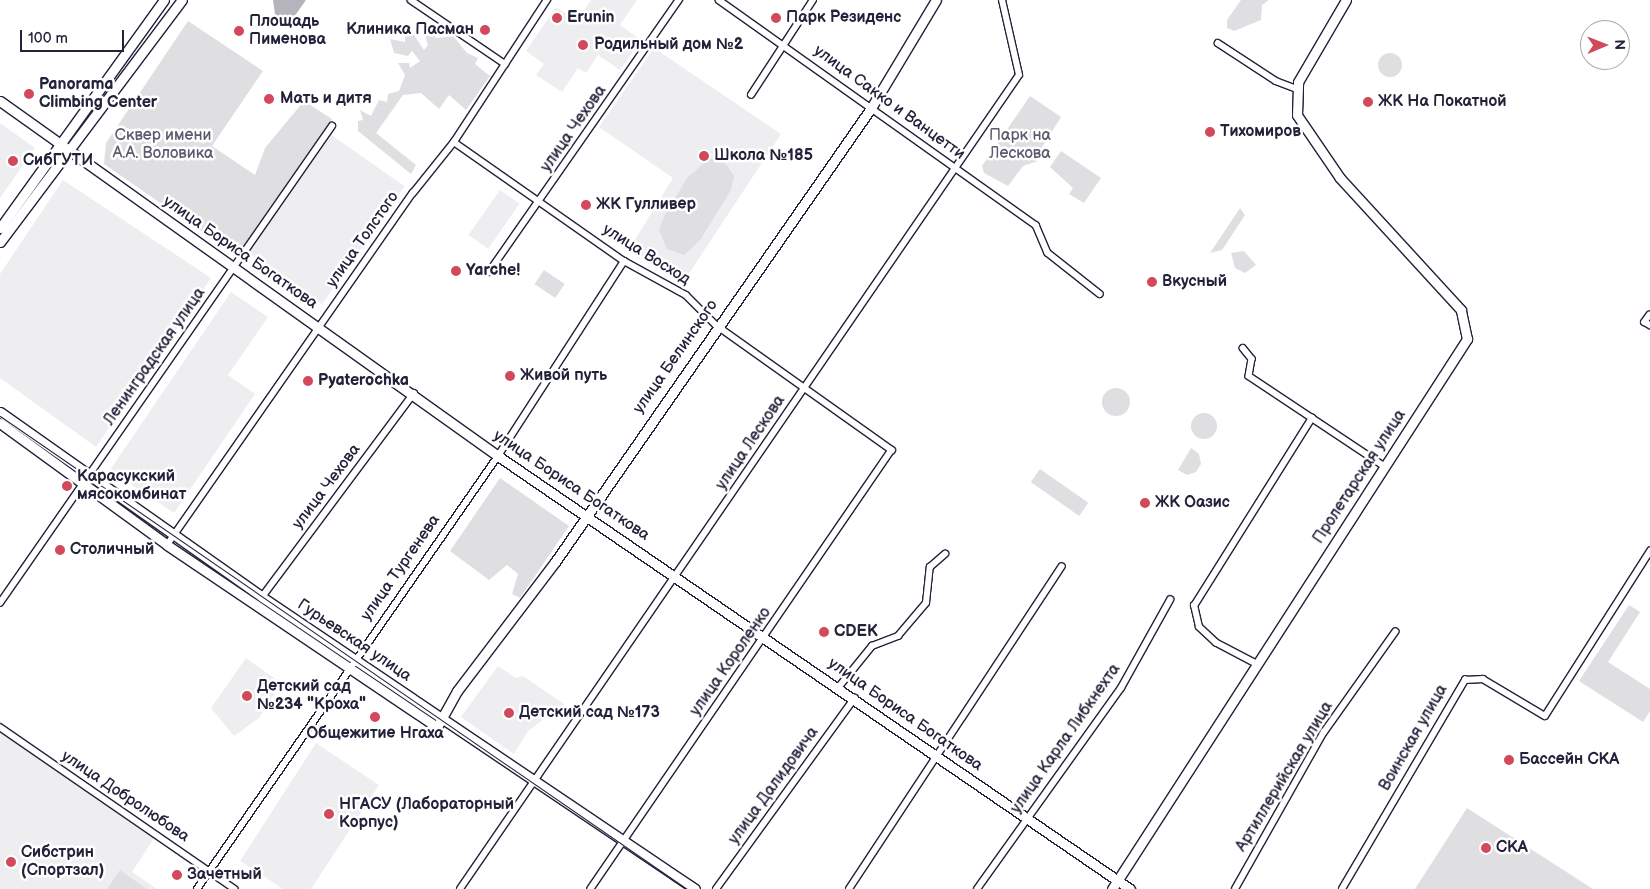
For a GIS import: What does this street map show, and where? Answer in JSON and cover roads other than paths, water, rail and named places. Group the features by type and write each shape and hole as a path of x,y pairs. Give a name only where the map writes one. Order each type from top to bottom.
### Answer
{"main road":[{"path":"0,228 60,142 164,0"},
{"path":"0,242 69,149 91,126 182,0"},
{"name":"улица Белинского","path":"437,727 716,325 871,108 936,0"},
{"path":"1296,92 1346,0"},
{"name":"Пролетарская улица","path":"1112,889 1384,466 1455,362 1467,339 1467,320 1306,134 1297,115 1296,92"},
{"name":"улица Бориса Богаткова","path":"0,101 60,142 232,269 319,326 414,393 498,456 586,512 676,577 855,698 1130,889"},
{"name":"Гурьевская улица","path":"0,412 262,597 437,727"},
{"name":"Гурьевская улица","path":"0,423 167,545 351,663 442,718 695,889"}],"street":[{"path":"410,0 505,64"},
{"name":"улица Толстого","path":"167,545 319,326 454,142 547,0"},
{"name":"улица Чехова","path":"489,272 540,202 679,0"},
{"name":"улица Сакко и Ванцетти","path":"720,0 783,43 1036,225 1048,254 1100,294"},
{"path":"751,95 783,43 813,0"},
{"name":"улица Лескова","path":"460,889 957,169 1019,75 1002,0"},
{"path":"1218,43 1296,92"},
{"name":"Ленинградская улица","path":"0,603 332,126"},
{"name":"улица Восход","path":"454,142 624,260 686,295 716,325 807,386 892,450"},
{"name":"улица Тургенева","path":"197,889 351,663 498,456 624,260"},
{"path":"1650,314 1645,322 1650,325"},
{"path":"1243,348 1252,360 1249,376 1384,466"},
{"name":"улица Чехова","path":"262,597 414,393"},
{"path":"1256,664 1216,643 1199,627 1194,606 1312,418"},
{"name":"улица Короленко","path":"591,889 766,637 892,450"},
{"name":"Воинская улица","path":"1342,889 1465,680 1483,679 1545,716 1650,551"},
{"path":"838,688 872,646 898,636 926,603 930,566 944,554"},
{"path":"849,889 939,757 1062,567"},
{"name":"улица Карла Либкнехта","path":"977,889 1121,688 1170,600"},
{"name":"Артиллерийская улица","path":"1235,889 1324,732 1395,632"},
{"name":"улица Далидовича","path":"716,889 855,698"},
{"name":"улица Добролюбова","path":"0,727 235,889"}],"tram line":[{"path":"0,416 687,889"}],"place":[{"name":"Erunin","path":"557,18"},
{"name":"Парк Резиденс","path":"776,18"},
{"name":"Клиника Пасман","path":"485,30"},
{"name":"Площадь Пименова","path":"239,31"},
{"name":"Родильный дом №2","path":"583,45"},
{"name":"Panorama Climbing Center","path":"29,94"},
{"name":"Мать и дитя","path":"269,99"},
{"name":"ЖК На Покатной","path":"1368,102"},
{"name":"Тихомиров","path":"1210,132"},
{"name":"Школа №185","path":"704,156"},
{"name":"СибГУТИ","path":"13,161"},
{"name":"ЖК Гулливер","path":"586,205"},
{"name":"Yarche!","path":"456,271"},
{"name":"Вкусный","path":"1152,282"},
{"name":"Живой путь","path":"510,376"},
{"name":"Pyaterochka","path":"308,381"},
{"name":"Карасукский мясокомбинат","path":"67,486"},
{"name":"ЖК Оазис","path":"1145,503"},
{"name":"Столичный","path":"60,550"},
{"name":"CDEK","path":"824,632"},
{"name":"Детский сад №234 \"Кроха\"","path":"247,696"},
{"name":"Детский сад №173","path":"509,713"},
{"name":"Общежитие Нгаха","path":"375,717"},
{"name":"Бассейн СКА","path":"1509,760"},
{"name":"НГАСУ (Лабораторный Корпус)","path":"329,814"},
{"name":"СКА","path":"1486,848"},
{"name":"Сибстрин (Спортзал)","path":"11,862"},
{"name":"Зачетный","path":"177,875"}],"park label":[{"name":"Cквер имени А.А. Воловика","path":"163,145"},
{"name":"Парк на Лескова","path":"1020,145"}]}
